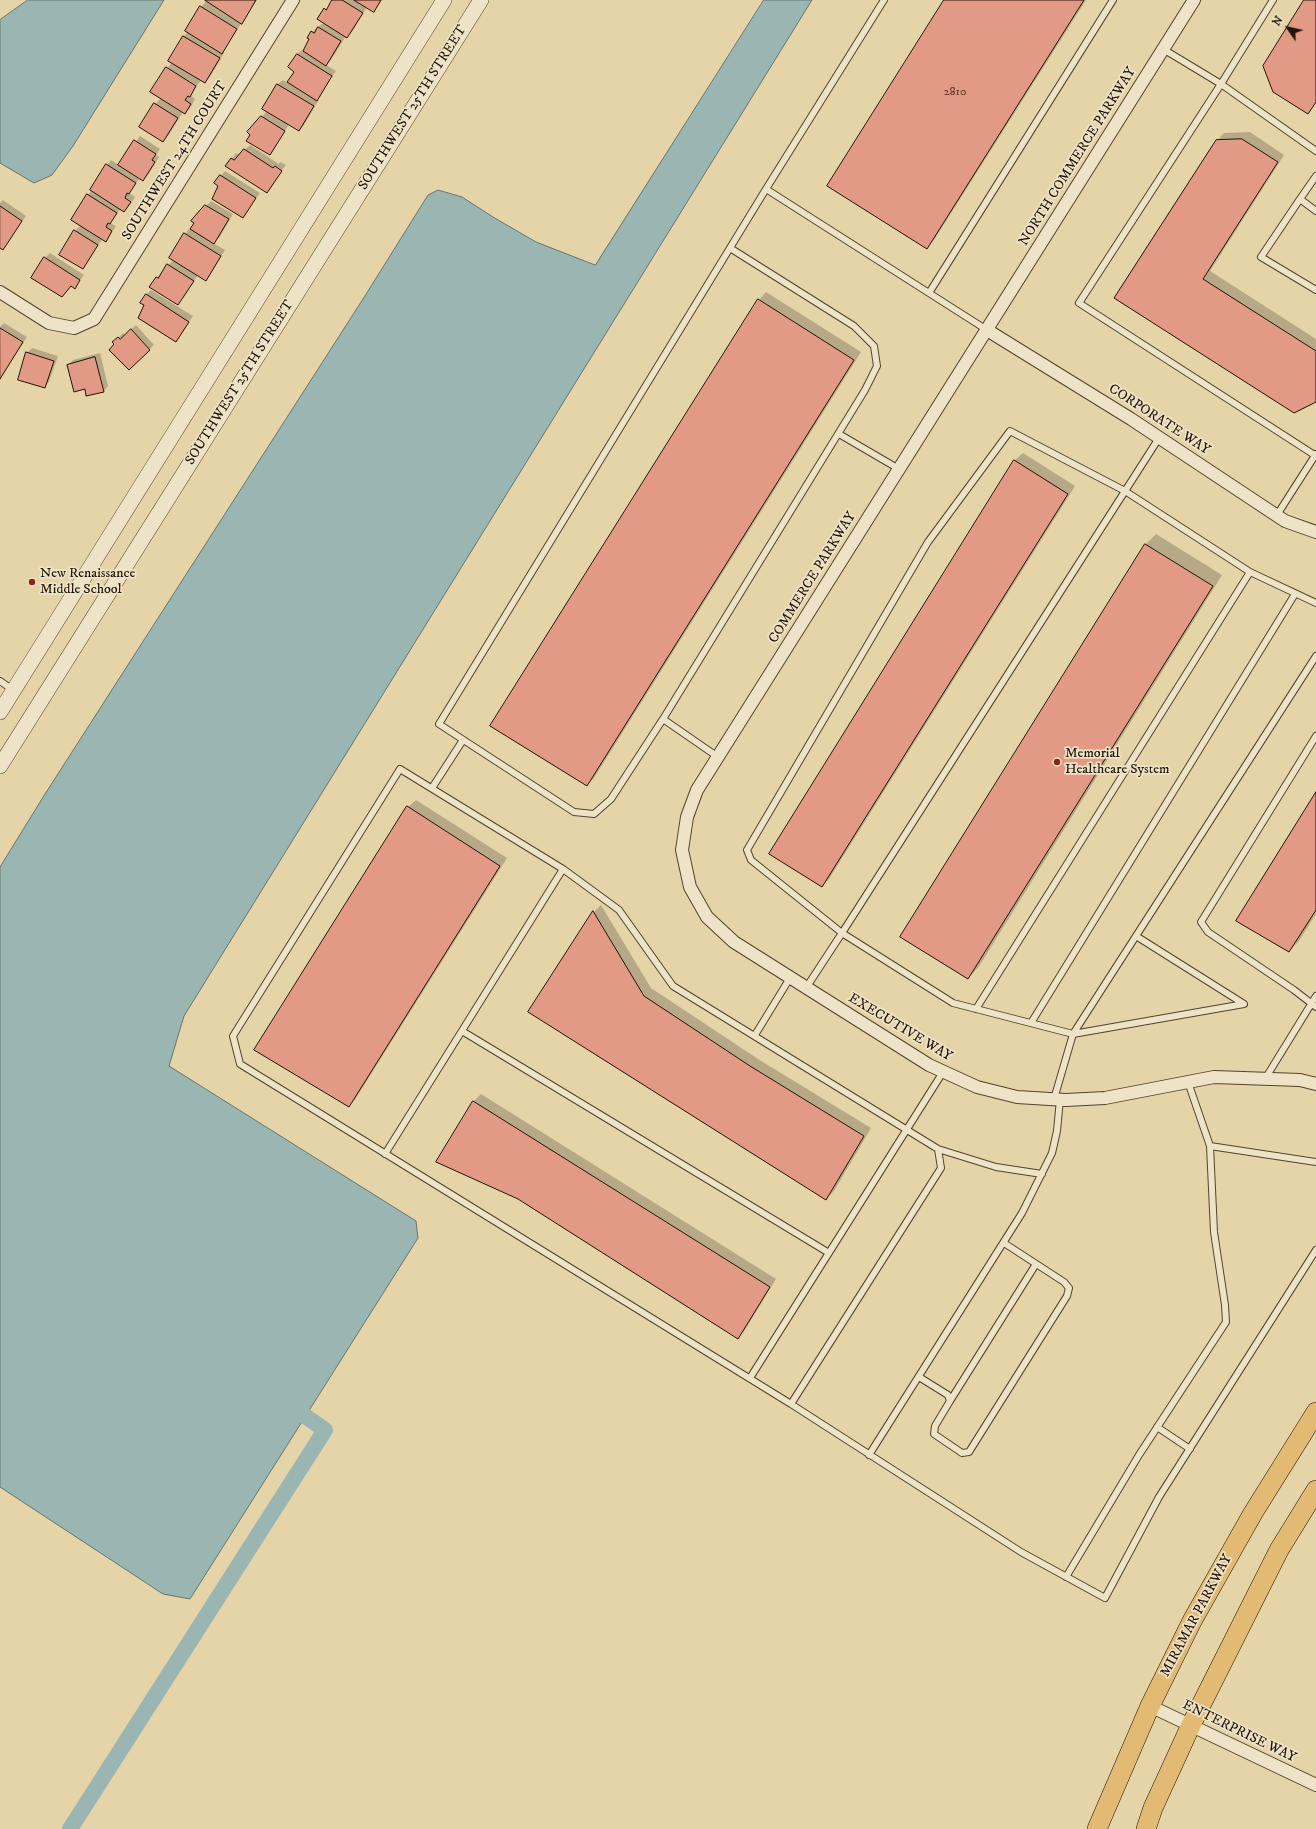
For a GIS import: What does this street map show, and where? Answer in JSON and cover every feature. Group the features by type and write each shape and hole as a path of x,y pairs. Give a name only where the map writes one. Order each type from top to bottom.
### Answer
{"main road":[{"name":"MIRAMAR PARKWAY","path":"1097,1829 1150,1706 1192,1621 1253,1513 1316,1412"},
{"path":"1146,1829 1153,1808 1191,1725 1278,1550 1316,1490"}],"street":[{"name":"SOUTHWEST 24TH COURT","path":"0,292 49,323 74,328 94,318 293,0"},
{"path":"0,712 444,0"},
{"name":"SOUTHWEST 25TH STREET","path":"0,766 481,0"},
{"name":"NORTH COMMERCE PARKWAY","path":"987,330 1194,0"},
{"name":"CORPORATE WAY","path":"987,330 1159,438 1285,521 1316,532"},
{"name":"COMMERCE PARKWAY","path":"682,850 687,816 697,790 987,330"},
{"name":"EXECUTIVE WAY","path":"682,850 690,886 707,917 734,942 929,1066 977,1087 1017,1097 1057,1099 1106,1098 1214,1077 1300,1080 1316,1084"},
{"name":"ENTERPRISE WAY","path":"1150,1706 1316,1785"}],"lane":[{"path":"730,248 854,326 874,346 877,366 865,390 839,434 663,719 611,798 594,814 574,812 439,724 766,189 884,0"},
{"path":"929,293 1114,0"},
{"path":"1273,0 1221,84 1079,303 1316,455 1277,515"},
{"path":"1163,49 1221,84 1316,151"},
{"path":"1316,176 1261,256 1316,290"},
{"path":"766,189 987,330"},
{"path":"1300,199 1316,210"},
{"path":"1136,936 1244,1004 1073,1034 954,1003 842,933 751,860 747,850 928,542 1010,431 1124,491 1250,572 1295,594 1316,602"},
{"path":"839,434 899,469"},
{"path":"806,988 1159,438"},
{"path":"976,1009 1250,572"},
{"path":"1031,1023 1295,594"},
{"path":"869,1455 1022,1214 1042,1174 1052,1153 1057,1131 1057,1099 1073,1034 1316,656"},
{"path":"0,681 13,690"},
{"path":"663,719 718,757"},
{"path":"1314,1005 1208,932 1201,922 1316,736"},
{"path":"432,788 462,740"},
{"path":"1042,1174 996,1167 938,1149 755,1035 673,986 619,910 563,869 400,769 233,1036 240,1064 750,1378 1020,1552 1105,1598 1159,1497 1316,1250"},
{"path":"385,1154 563,869"},
{"path":"755,1035 790,978"},
{"path":"1265,1079 1314,1005 1316,996"},
{"path":"462,1031 829,1253"},
{"path":"750,1378 943,1072"},
{"path":"1066,1577 1157,1427 1226,1322 1225,1304 1214,1232 1210,1146 1188,1082"},
{"path":"1210,1146 1316,1162"},
{"path":"791,1404 941,1168 938,1149"},
{"path":"1004,1243 1064,1282 1069,1288 1067,1296 969,1452 962,1453 934,1434 935,1426 1036,1264"},
{"path":"919,1377 948,1395 950,1401"},
{"path":"1157,1427 1190,1449"}],"water":[{"path":"28,0 164,0 73,146 52,175 34,183 0,163 0,20"},
{"path":"764,0 812,0 184,1016 169,1066 416,1221 418,1238 190,1599 163,1594 0,1487 0,867 45,794 363,299 428,195 438,190 462,197 536,242 595,265"}],"building":[{"path":"205,0 256,0 242,24"},
{"path":"332,0 342,0 363,13 347,38 317,19 324,8 326,10"},
{"path":"354,0 381,0 374,12"},
{"path":"944,0 1084,0 927,249 827,186"},
{"path":"1304,0 1316,0 1316,102 1308,114 1273,92 1263,66"},
{"path":"200,6 237,29 222,54 185,31"},
{"path":"318,27 341,41 326,66 303,51 311,31 314,33"},
{"path":"183,36 220,58 205,83 168,61"},
{"path":"297,54 332,76 317,101 287,82 294,72 288,67"},
{"path":"166,67 196,86 190,97 188,96 185,100 191,104 185,114 150,92"},
{"path":"277,84 314,106 299,131 262,109"},
{"path":"154,103 178,118 163,142 139,127"},
{"path":"261,116 285,131 270,155 246,141 250,135 247,132"},
{"path":"1242,139 1278,162 1203,279 1316,351 1316,402 1294,413 1114,298 1216,140"},
{"path":"134,140 156,154 152,160 155,162 143,181 118,165"},
{"path":"244,149 273,168 275,166 282,171 267,193 225,166 231,158 234,160"},
{"path":"106,164 136,183 129,194 127,193 125,198 131,202 124,212 90,190"},
{"path":"220,175 256,198 243,218 212,199 218,186 214,183"},
{"path":"87,194 117,213 110,224 108,223 106,227 112,231 106,242 71,220"},
{"path":"205,205 229,219 214,244 190,229 194,223 191,221"},
{"path":"0,206 22,221 3,250 0,248"},
{"path":"74,230 98,245 83,269 59,255"},
{"path":"184,233 221,256 206,281 169,258"},
{"path":"44,257 80,280 75,289 71,286 62,297 31,278"},
{"path":"167,264 194,281 178,305 149,287 156,277 158,278"},
{"path":"146,294 189,322 176,342 138,318 144,305 140,303"},
{"path":"758,299 854,360 587,786 490,726"},
{"path":"0,328 23,342 0,379"},
{"path":"131,329 150,350 129,370 109,350 114,344 112,342 118,337 120,339"},
{"path":"26,352 54,361 45,388 18,380"},
{"path":"95,357 104,392 86,396 85,389 74,392 67,365"},
{"path":"1014,460 1068,494 822,887 769,854"},
{"name":"Memorial Healthcare System","path":"1145,544 1213,586 968,979 900,937"},
{"path":"1316,792 1316,910 1289,952 1236,921"},
{"path":"407,806 500,866 349,1107 254,1050"},
{"path":"593,911 644,996 750,1066 864,1136 826,1200 528,1012"},
{"path":"473,1101 770,1287 738,1339 518,1199 436,1162"}],"waterway":[{"path":"70,1829 325,1430 288,1404"}],"place":[{"name":"New Renaissance Middle School","path":"32,582"},
{"name":"Memorial Healthcare System","path":"1057,762"}]}
